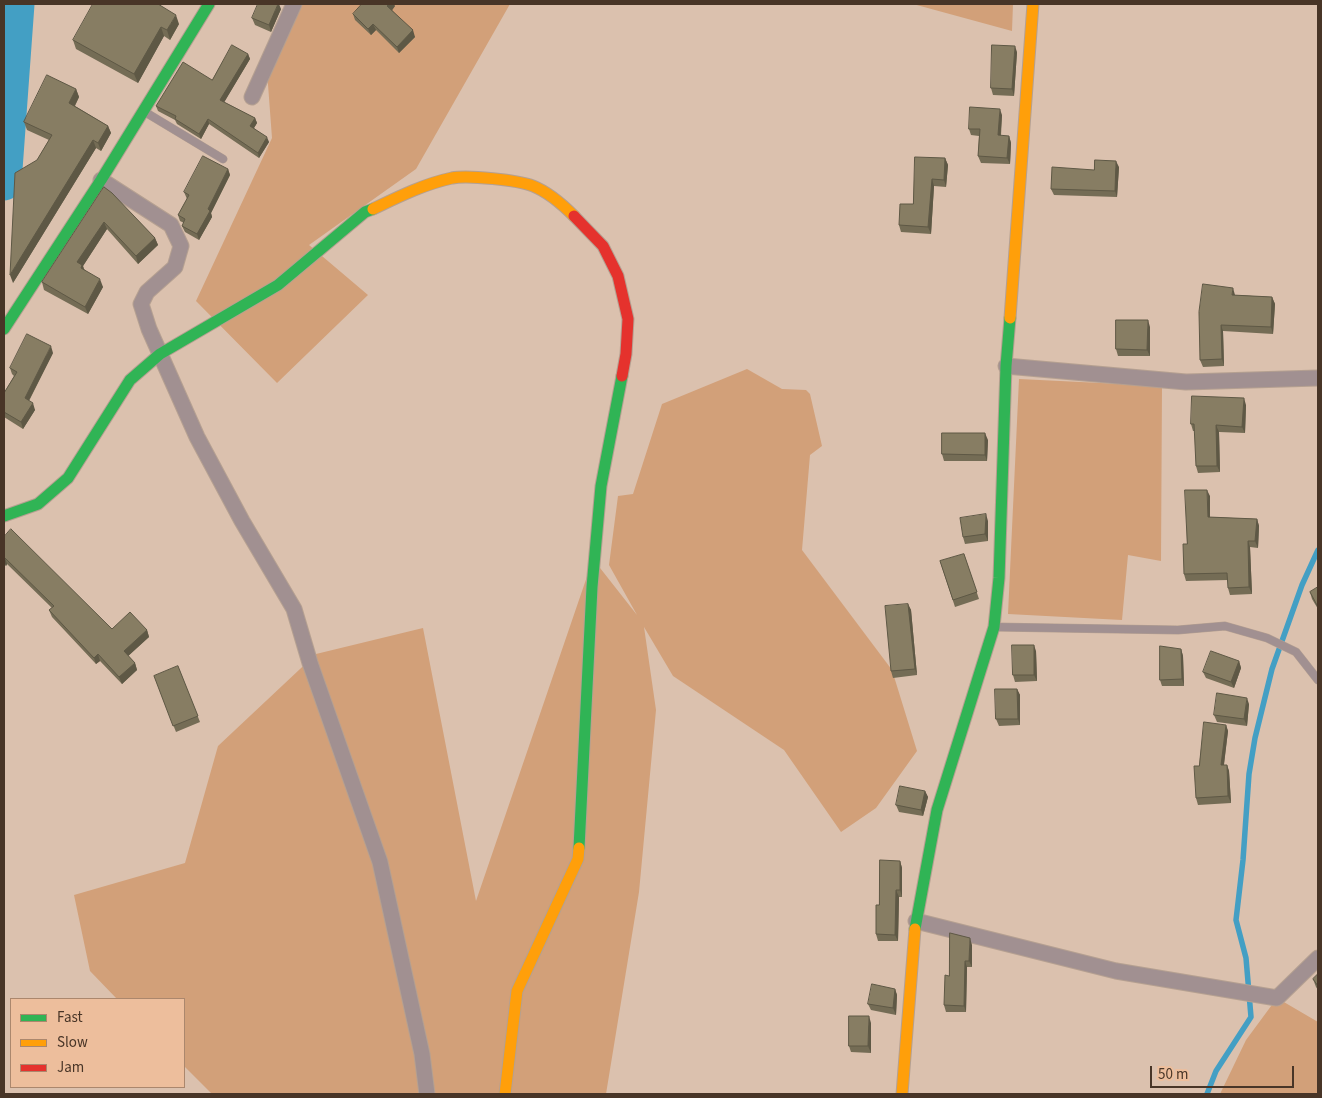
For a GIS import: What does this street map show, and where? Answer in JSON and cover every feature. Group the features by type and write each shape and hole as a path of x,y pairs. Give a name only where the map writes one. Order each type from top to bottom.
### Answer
{"street":[{"path":"6,322 101,180 209,4"},
{"path":"252,97 294,4"},
{"path":"902,1094 916,921 937,810 994,627 999,578 1006,366 1017,249 1032,4"},
{"path":"4,516 38,504 68,478 130,380 160,354 278,285 365,212 417,189 454,178 498,179 532,186 564,205 602,246 618,276 628,319 626,354 600,495 592,587 578,859 517,992 505,1094"},
{"path":"101,180 170,224 181,246 175,267 147,292 141,304 149,329 197,437 242,521 294,609 310,663 380,862 422,1054 427,1094"},
{"path":"1006,366 1186,382 1318,378"},
{"path":"916,921 1116,971 1277,998 1318,958"}],"lane":[{"path":"143,111 223,159"},
{"path":"994,627 1178,630 1225,626 1269,639 1293,650 1318,680"}],"shaded area":[{"path":"294,4 510,4 416,169 309,245 368,295 277,383 196,301 272,138 267,71"},
{"path":"913,4 1013,4 1012,31"},
{"path":"747,369 782,389 806,390 810,394 822,446 810,455 802,550 892,670 917,751 876,808 841,832 784,750 673,676 644,627 656,710 639,892 606,1094 212,1094 185,1067 185,998 116,998 90,971 74,895 185,863 218,746 316,654 423,628 476,901 593,559 637,615 609,565 618,496 633,494 662,404"},
{"path":"1019,379 1162,386 1161,561 1128,555 1122,620 1008,614"},
{"path":"1277,998 1318,1022 1318,1094 1220,1094 1246,1040"}],"building":[{"path":"93,4 158,4 176,15 167,30 161,27 134,74 73,40"},
{"path":"258,4 278,4 269,25 252,18"},
{"path":"362,4 389,4 387,6 413,30 397,47 373,24 368,29 353,14"},
{"path":"232,45 248,54 220,100 255,118 250,126 267,137 258,153 208,119 199,134 175,119 176,116 156,106 183,62 212,80"},
{"path":"992,45 1015,46 1012,89 991,88"},
{"path":"47,75 76,89 69,103 108,126 98,143 93,140 10,275 15,173 37,160 52,135 24,122"},
{"path":"970,107 1000,109 998,135 1009,136 1007,158 978,156 980,129 969,129"},
{"path":"203,156 228,169 208,209 210,211 197,234 182,226 185,219 178,215 189,195 184,192"},
{"path":"915,157 945,158 944,180 932,179 928,227 899,225 900,204 913,204"},
{"path":"1095,160 1116,161 1115,191 1051,189 1052,167 1094,170"},
{"path":"104,187 155,238 136,256 104,222 77,262 82,265 81,268 100,279 85,307 42,282"},
{"path":"1203,284 1233,288 1232,295 1272,297 1271,327 1221,325 1222,359 1200,360 1199,312"},
{"path":"1116,320 1148,320 1147,350 1116,349"},
{"path":"27,334 51,346 25,398 33,403 21,422 4,412 4,393 17,372 10,368"},
{"path":"1192,396 1244,398 1242,427 1216,425 1217,466 1196,466 1194,424 1191,424"},
{"path":"942,433 985,433 985,455 942,454"},
{"path":"1185,490 1207,490 1208,517 1257,519 1255,541 1248,541 1249,587 1228,588 1227,573 1184,574 1183,544 1187,544"},
{"path":"986,514 985,534 963,537 960,518"},
{"path":"11,529 112,629 130,612 147,630 124,651 135,663 119,677 98,654 94,658 49,610 54,606 4,559 4,537"},
{"path":"964,554 977,592 953,600 940,561"},
{"path":"1318,587 1318,607 1310,592"},
{"path":"908,604 915,669 891,671 885,606"},
{"path":"1012,645 1034,645 1034,675 1013,675"},
{"path":"1160,646 1181,649 1182,679 1160,680"},
{"path":"1211,651 1239,661 1231,682 1203,672"},
{"path":"178,666 198,716 173,726 154,676"},
{"path":"995,689 1017,689 1018,719 996,719"},
{"path":"1217,693 1247,698 1244,719 1214,715"},
{"path":"1204,722 1226,725 1221,765 1227,765 1228,796 1196,798 1194,766 1199,766"},
{"path":"900,786 925,791 921,810 896,805"},
{"path":"880,860 900,861 900,890 896,890 895,935 876,934 876,905 879,905"},
{"path":"950,933 970,938 969,961 965,961 964,1006 944,1005 945,975 949,976"},
{"path":"1318,974 1318,986 1313,979"},
{"path":"872,984 895,989 893,1008 868,1004"},
{"path":"849,1016 869,1016 868,1046 849,1046"}],"waterway":[{"path":"4,183 17,4"},
{"path":"1207,1094 1216,1071 1251,1017 1246,958 1236,920 1243,860 1249,774 1255,738 1272,669 1302,585 1318,550"}],"traffic: fast":[{"path":"4,329 101,180 209,4"},
{"path":"4,516 38,504 68,478 130,380 160,354 278,285 365,212 373,209"},
{"path":"915,929 937,810 994,627 999,578 1006,366 1010,318"},
{"path":"579,848 592,587 601,486 622,376"}],"traffic: slow":[{"path":"1010,318 1033,4"},
{"path":"373,209 431,184 452,178 469,177 505,180 533,186 555,199 574,216"},
{"path":"505,1094 517,991 578,859 579,848"},
{"path":"902,1094 915,929"}],"traffic: jam":[{"path":"574,216 603,246 618,276 628,319 626,354 622,376"}]}
